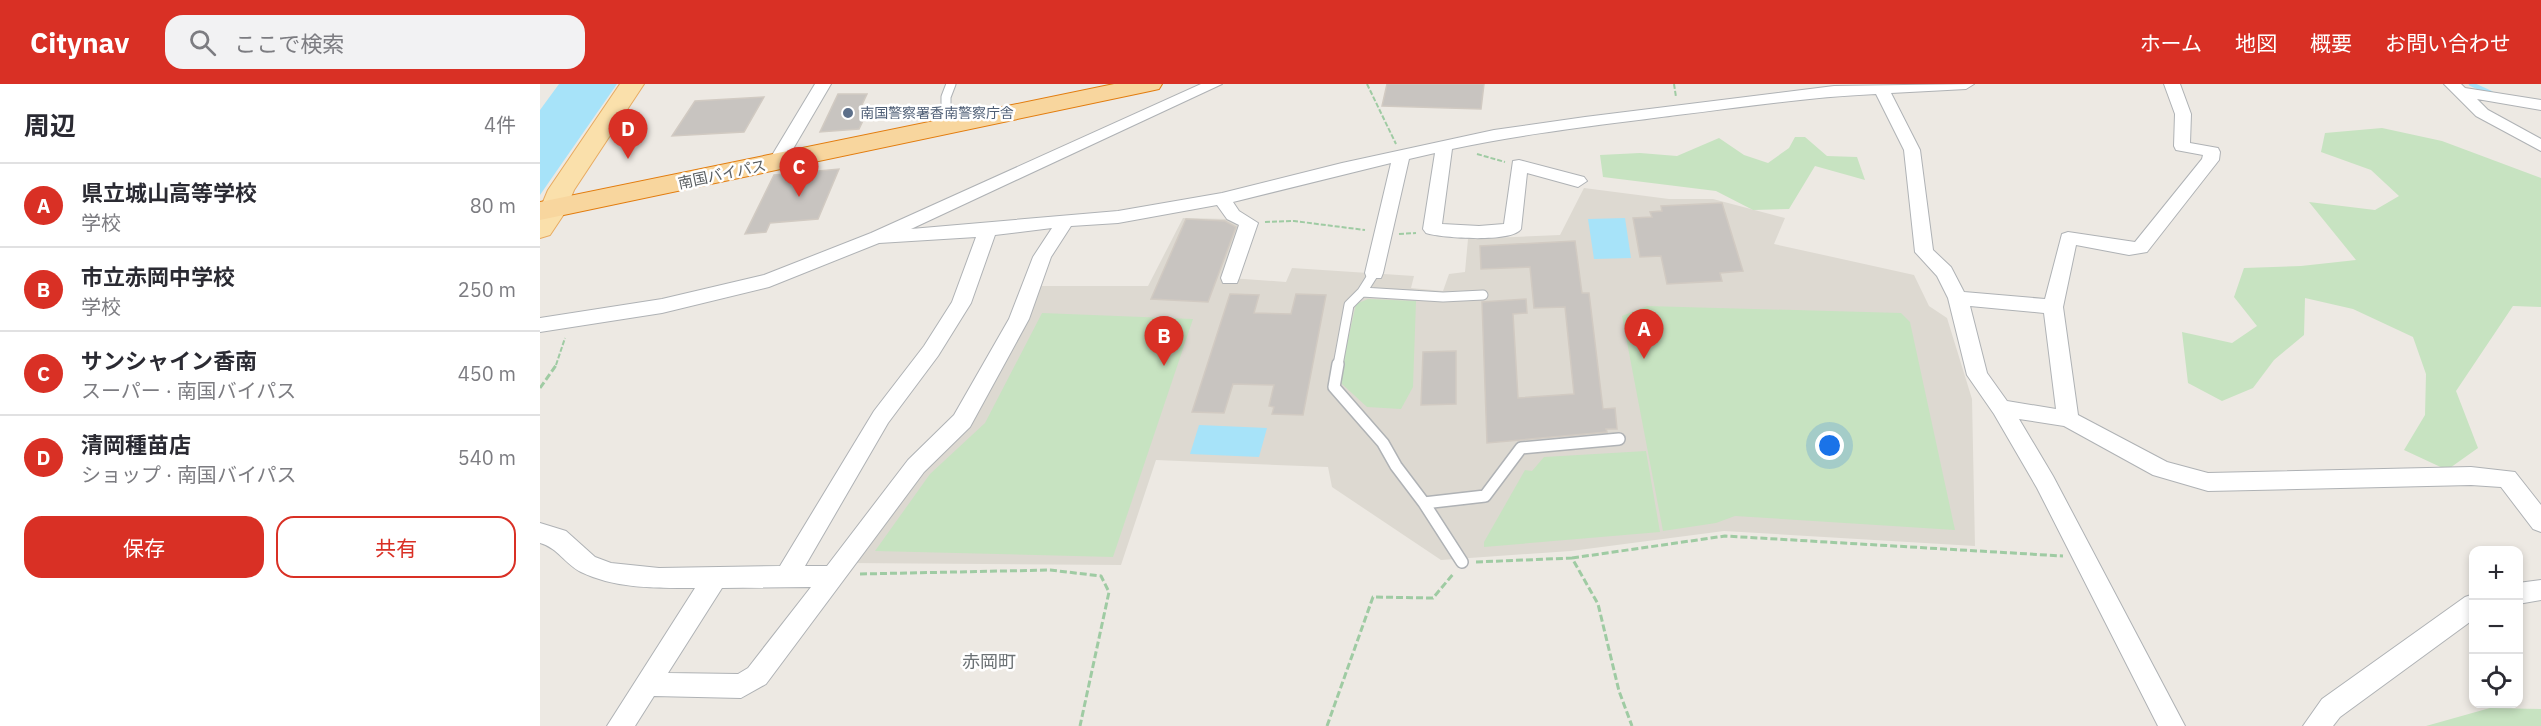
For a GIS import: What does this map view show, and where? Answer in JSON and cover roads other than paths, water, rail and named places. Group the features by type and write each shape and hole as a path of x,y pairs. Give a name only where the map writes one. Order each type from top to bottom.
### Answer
{"highway":[{"name":"南国バイパス","path":"545,216 684,181 1150,84"}],"main road":[{"path":"545,216 632,84"}],"street":[{"path":"777,162 823,84"},
{"path":"540,325 662,306 769,280 877,237 1214,84"},
{"path":"877,237 988,230 1066,220 1118,217 1222,199 1401,155 1494,135 1574,123 1833,88 1966,84"},
{"path":"2068,418 2053,307 2068,238 2129,249 2140,248 2210,160 2212,152 2182,146 2183,114 2172,84"},
{"path":"1880,86 1911,150 1924,252 1944,272 1958,298 1977,375 2001,408 2045,482 2172,726"},
{"path":"2457,88 2541,105"},
{"path":"2457,88 2482,113 2541,146"},
{"path":"1444,146 1432,229 1479,232 1512,229 1519,165 1578,181"},
{"path":"1374,273 1401,155"},
{"path":"1222,199 1233,215 1249,223 1230,278"},
{"path":"646,684 741,686 757,676 916,466 962,421 1019,319 1042,257 1066,220"},
{"path":"786,577 881,417 931,351 962,303 988,230"},
{"path":"1958,298 2053,307"},
{"path":"2001,408 2068,418 2161,469 2208,482 2507,478 2541,522"},
{"path":"540,532 558,538 587,564 611,573 659,578 833,576"},
{"path":"620,726 715,578"},
{"path":"2523,593 2541,590"},
{"path":"2316,726 2331,708 2469,609"}],"lane":[{"path":"946,125 946,98 951,84"},
{"path":"1374,273 1362,292 1349,305 1334,387 1383,443 1396,466 1425,502 1462,562"},
{"path":"1362,292 1443,297 1483,295"},
{"path":"1425,502 1485,496 1521,448 1619,440"}],"water":[{"path":"559,84 617,84 540,195 540,110"},
{"path":"1625,218 1631,258 1594,259 1588,219"},
{"path":"1199,425 1267,428 1259,457 1190,454"}],"waterway":[{"path":"2471,84 2491,93"}],"place":[{"name":"南国警察署香南警察庁舎","path":"848,113"},
{"name":"清岡種苗店","path":"628,159"},
{"name":"サンシャイン香南","path":"799,197"},
{"name":"県立城山高等学校","path":"1644,359"},
{"name":"市立赤岡中学校","path":"1164,366"}],"district":[{"name":"赤岡町","path":"989,661"}]}
